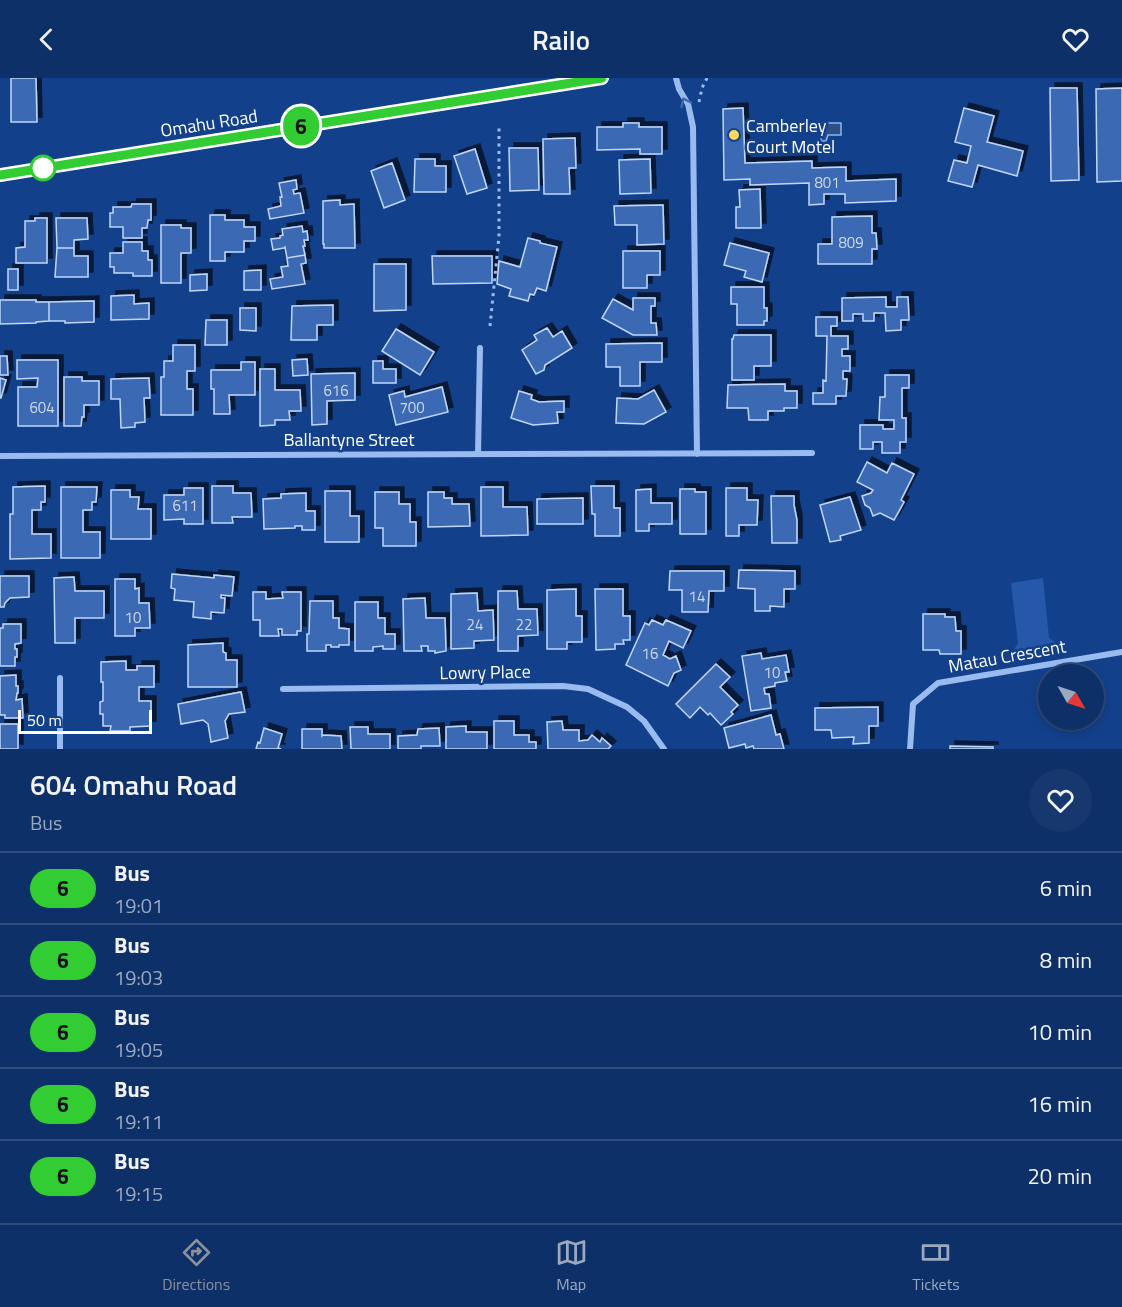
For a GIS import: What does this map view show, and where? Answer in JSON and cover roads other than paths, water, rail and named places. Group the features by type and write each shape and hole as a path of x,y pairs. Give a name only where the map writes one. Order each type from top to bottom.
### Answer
{"main road":[{"name":"Omahu Road","path":"0,175 602,78"}],"street":[{"path":"676,78 679,89 688,104 693,127 697,454"},
{"path":"478,454 480,348"},
{"name":"Ballantyne Street","path":"0,456 812,453"},
{"name":"Matau Crescent","path":"910,749 914,704 938,683 1122,652"},
{"path":"60,678 60,749"},
{"name":"Lowry Place","path":"284,689 563,686 588,689 627,707 644,721 664,749"}],"place":[{"name":"Camberley Court Motel","path":"734,135"}]}
